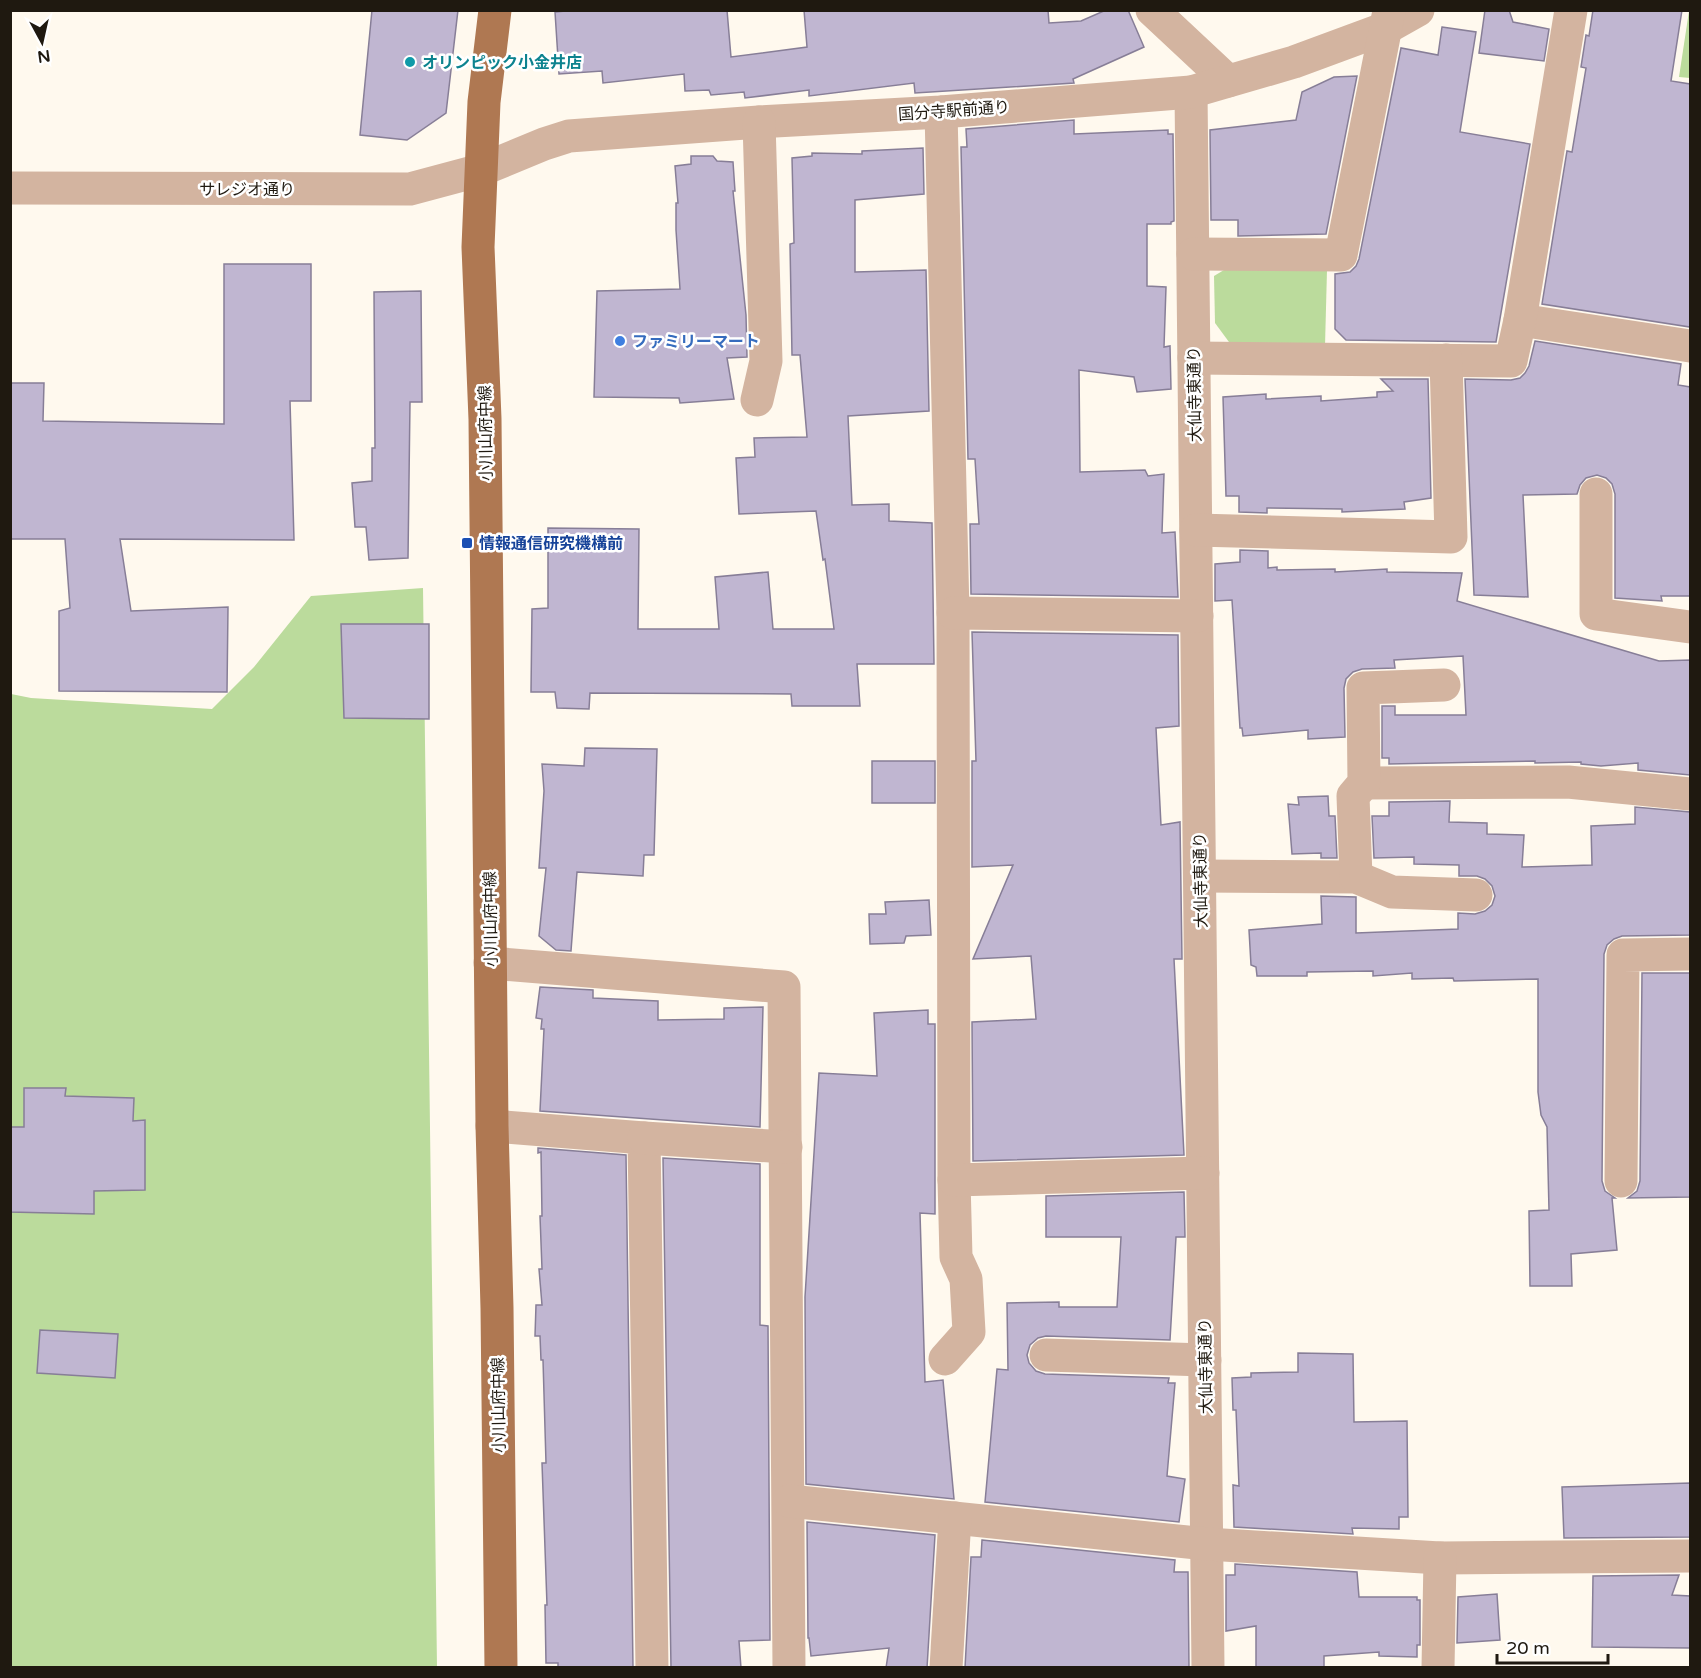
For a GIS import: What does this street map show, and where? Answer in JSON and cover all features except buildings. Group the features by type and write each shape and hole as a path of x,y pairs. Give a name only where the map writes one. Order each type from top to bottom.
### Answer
{"main road":[{"name":"小川山府中線","path":"495,10 484,102 478,247 485,419 492,1126 497,1308 501,1668"}],"street":[{"name":"国分寺駅前通り","path":"481,170 569,136 941,112 1191,92 1294,62 1388,19 1418,10"},
{"path":"1194,358 1511,361 1520,320 1571,10"},
{"path":"1165,15 1228,81"},
{"path":"1193,254 1341,255 1388,19"},
{"name":"大仙寺東通り","path":"1191,92 1208,1668"},
{"path":"941,112 953,614 954,1180 956,1257 966,1280 969,1332 945,1359"},
{"path":"757,400 766,361 759,122"},
{"name":"サレジオ通り","path":"10,188 410,189 481,170"},
{"path":"1520,320 1690,346"},
{"path":"1196,530 1451,537 1446,360"},
{"path":"1596,494 1596,615 1690,627"},
{"path":"953,614 1197,616"},
{"path":"1356,877 1353,796 1364,783 1363,688 1444,685"},
{"path":"1364,783 1568,782 1690,794"},
{"path":"1200,876 1356,877 1392,892 1476,895"},
{"path":"1620,1181 1623,955 1690,954"},
{"path":"490,963 784,987 789,1668"},
{"path":"492,1126 786,1147"},
{"path":"644,1138 652,1668"},
{"path":"954,1180 1203,1173"},
{"path":"1047,1354 1205,1360"},
{"path":"789,1501 1207,1544 1440,1558 1690,1556"},
{"path":"946,1668 954,1518"},
{"path":"1438,1668 1440,1558"}],"green space":[{"path":"1690,11 1690,78 1679,77"},
{"path":"1229,267 1327,270 1325,346 1229,342 1215,323 1214,276"},
{"path":"423,588 437,1667 11,1667 11,694 31,698 212,709 254,667 311,596"}],"place":[{"name":"オリンピック小金井店","path":"410,62"},
{"name":"ファミリーマート","path":"620,341"},
{"name":"情報通信研究機構前","path":"467,543"}]}
